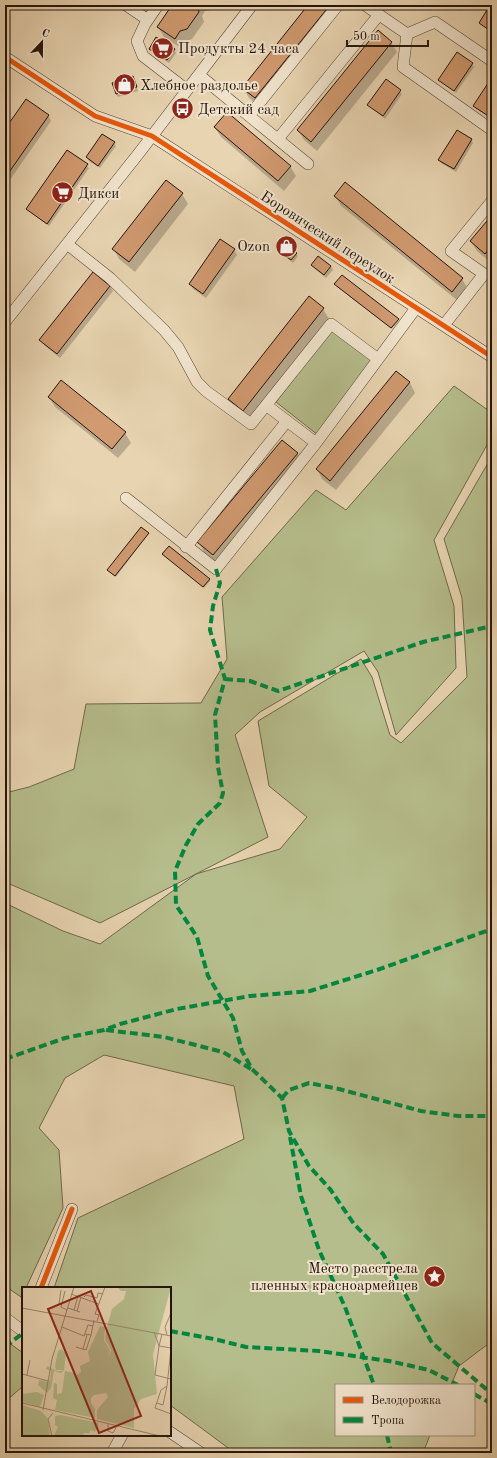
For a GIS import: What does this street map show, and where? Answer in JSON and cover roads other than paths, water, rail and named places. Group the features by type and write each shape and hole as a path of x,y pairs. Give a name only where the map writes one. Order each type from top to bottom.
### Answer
{"street":[{"path":"126,5 148,20"},
{"path":"158,5 137,41 143,56 187,90"},
{"path":"5,322 152,136 252,5"},
{"path":"249,116 338,5"},
{"path":"365,5 378,16 406,34"},
{"path":"278,139 378,16"},
{"path":"406,34 435,22 492,61"},
{"path":"406,34 403,67 492,130"},
{"name":"Боровический переулок","path":"5,57 95,116 152,136 492,357"},
{"path":"199,74 308,164"},
{"path":"444,325 484,274 451,251 492,201"},
{"path":"67,244 110,278 164,330 178,347 197,382 220,403 251,424 331,324 378,360"},
{"path":"126,498 216,570 316,443 416,308"},
{"path":"266,405 316,443"},
{"path":"186,547 288,421"},
{"path":"41,1287 72,1209"},
{"path":"5,1318 22,1329"},
{"path":"171,1433 201,1453"},
{"path":"112,1453 121,1436"}],"place":[{"name":"Продукты 24 часа","path":"162,48"},
{"name":"Хлебное раздолье","path":"124,85"},
{"name":"Детский сад","path":"182,109"},
{"name":"Дикси","path":"62,193"},
{"name":"Ozon","path":"286,246"},
{"name":"Место расстрела пленных красноармейцев","path":"434,1277"}]}
